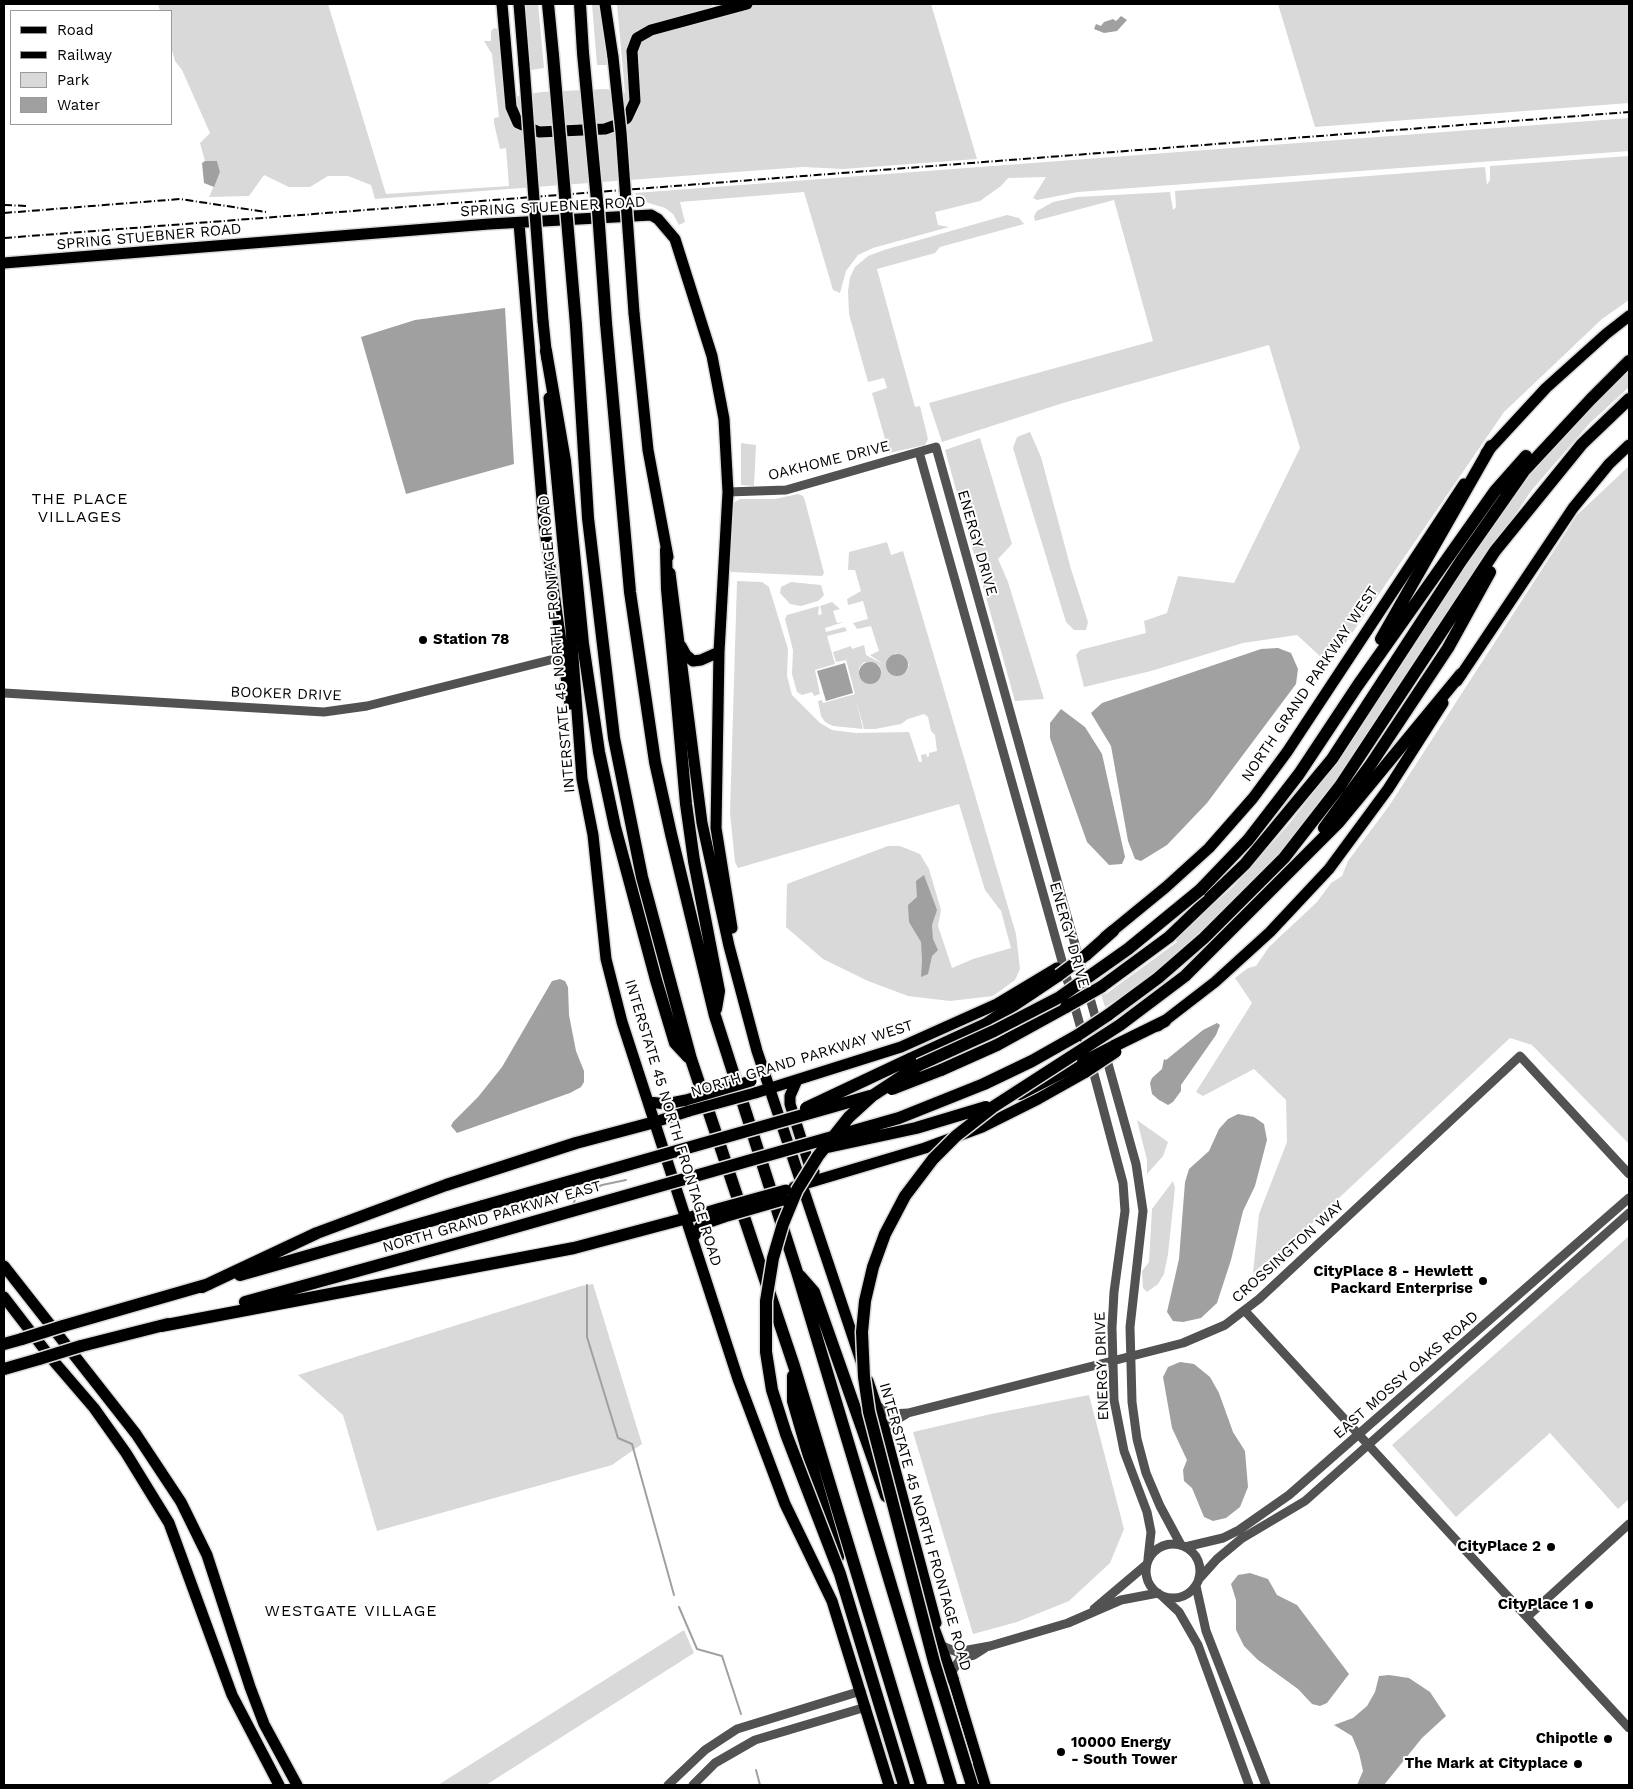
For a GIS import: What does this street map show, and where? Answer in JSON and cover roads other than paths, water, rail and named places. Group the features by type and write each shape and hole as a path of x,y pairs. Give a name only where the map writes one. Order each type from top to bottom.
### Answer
{"highway":[{"path":"548,4 576,325 588,518 614,738 642,878 690,1060 794,1366 921,1785"},
{"path":"580,4 629,582 655,762 715,1016 797,1272 951,1785"},
{"path":"546,351 565,461 583,644 599,752 620,845 656,980 675,1043 690,1060"},
{"path":"903,1785 840,1574 786,1434 772,1390 766,1352 765,1314 770,1268 791,1202 808,1171 836,1132 872,1096 919,1065 1002,1028 1064,994 1140,940 1200,890 1254,833 1298,774 1358,685 1495,491 1572,407 1591,399 1629,361"},
{"name":"NORTH GRAND PARKWAY EAST","path":"4,1344 881,1093 941,1070 996,1045 1101,987 1169,937 1251,857 1332,759 1461,561 1524,471 1591,399"},
{"path":"1296,866 1371,764 1448,648 1512,532 1541,492 1582,444 1629,399"},
{"path":"1358,685 1371,656 1491,446"},
{"name":"NORTH GRAND PARKWAY EAST","path":"4,1369 81,1346 161,1326 752,1161 899,1118 984,1084 1032,1061 1078,1035 1158,978 1204,938 1284,858 1340,786 1495,551 1512,532"},
{"path":"666,550 666,589 686,804 694,860 719,990 715,1016"},
{"path":"972,1785 934,1662 869,1412 864,1377 862,1341 865,1302 885,1234 905,1196 933,1159 956,1136 993,1108 1120,1025 1185,976 1345,815 1461,674"},
{"path":"782,1121 986,1024 1113,931"},
{"path":"752,1161 916,1128 990,1106 1084,1067 1165,1021"},
{"path":"202,1286 317,1233 446,1185 576,1144 655,1122"},
{"path":"161,1326 574,1248 687,1218"},
{"path":"797,1272 814,1292 942,1656 952,1676"},
{"path":"794,1366 793,1401 808,1447 903,1785"}],"main road":[{"path":"502,4 511,107 518,123 538,132 605,129 627,118 635,101 632,51 637,38 650,30 746,4"},
{"name":"INTERSTATE 45 NORTH FRONTAGE ROAD","path":"519,4 543,321 582,779 593,834 606,959 622,1022 738,1379 785,1504 832,1601 889,1785"},
{"name":"INTERSTATE 45 NORTH FRONTAGE ROAD","path":"605,4 614,57 634,313 648,450 666,550 702,823 742,995 808,1207 885,1432 942,1646 985,1785"},
{"path":"708,13 719,4"},
{"name":"SPRING STUEBNER ROAD","path":"4,263 489,224 651,215 666,226 676,239 712,356 724,419 728,492 719,652 716,828 742,995"},
{"path":"519,223 544,524 562,657 582,779"},
{"name":"NORTH GRAND PARKWAY WEST","path":"1113,931 1209,848 1252,798 1287,752 1445,510 1491,446 1546,388 1629,316"},
{"path":"1165,1021 1215,982 1270,932 1328,869 1388,788 1461,674 1573,508 1609,464 1629,445"},
{"path":"679,643 686,655 693,660 701,660 719,652"},
{"name":"NORTH GRAND PARKWAY WEST","path":"655,1122 687,1105 756,1093 901,1047 959,1023 1058,971"},
{"path":"649,1102 687,1105 751,1081 763,1066"},
{"path":"687,1218 722,1212 787,1195 801,1185 925,1148 982,1126 1038,1099 1084,1067"},
{"path":"797,1080 790,1096 790,1104 810,1167 813,1171 826,1178"},
{"path":"787,1195 808,1207"},
{"path":"693,1238 701,1225 722,1212"},
{"path":"4,1266 154,1459 192,1523 207,1555 250,1688 264,1724 297,1785"},
{"path":"4,1298 94,1408 126,1453 169,1523 232,1695 278,1784 290,1772"},
{"path":"94,1408 106,1398"}],"street":[{"name":"OAKHOME DRIVE","path":"728,492 786,490 936,448"},
{"name":"ENERGY DRIVE","path":"936,448 1136,1164 1143,1211 1132,1294 1130,1356 1132,1402 1137,1440 1146,1473 1156,1498 1183,1546"},
{"name":"ENERGY DRIVE","path":"919,452 1123,1182 1125,1211 1114,1292 1114,1361 1117,1422 1124,1451 1146,1512 1150,1532 1147,1562"},
{"name":"BOOKER DRIVE","path":"4,693 324,712 366,706 562,657"},
{"path":"991,709 1008,704"},
{"name":"CROSSINGTON WAY","path":"877,1406 891,1414 908,1413 1183,1343 1206,1335 1245,1311 1520,1056 1629,1174"},
{"path":"1120,1169 1136,1164"},
{"name":"EAST MOSSY OAKS ROAD","path":"1183,1546 1222,1538 1239,1530 1289,1495 1359,1436 1629,1198"},
{"name":"EAST MOSSY OAKS ROAD","path":"1198,1583 1217,1559 1241,1539 1305,1502 1629,1213"},
{"path":"1544,1272 1552,1281"},
{"path":"1245,1311 1629,1728"},
{"path":"1454,1352 1463,1361"},
{"name":"CROSSINGTON WAY","path":"885,1432 890,1424 908,1413"},
{"path":"1527,1617 1629,1524"},
{"path":"1092,1611 1147,1562 1154,1551 1162,1546 1183,1546 1198,1558 1200,1567 1198,1583 1206,1631 1266,1785"},
{"path":"1147,1562 1148,1583 1178,1612 1198,1645 1249,1785"},
{"path":"942,1646 957,1652 990,1646 1068,1623 1121,1600 1160,1595 1178,1598 1187,1594 1198,1583"},
{"path":"952,1676 960,1658 974,1655 990,1646"},
{"path":"668,1785 705,1750 737,1729 761,1720 861,1691"},
{"path":"693,1785 715,1763 755,1740 866,1708"}],"water":[{"path":"1121,16 1127,20 1117,31 1104,33 1094,29 1096,24 1101,26 1104,22 1113,19 1116,21"},
{"path":"205,161 217,161 220,172 214,187 204,183 202,163"},
{"path":"505,308 514,464 406,494 361,337 415,320"},
{"path":"1278,648 1291,653 1298,669 1296,684 1207,803 1167,845 1141,861 1135,859 1128,841 1111,746 1091,713 1102,703 1261,649"},
{"path":"897,654 905,657 908,665 905,673 897,676 889,673 886,665 889,657"},
{"path":"870,662 878,665 881,673 878,681 870,684 862,681 859,673 862,665"},
{"path":"845,663 853,693 826,701 817,671"},
{"path":"1061,709 1085,727 1102,754 1125,857 1122,864 1109,865 1087,842 1050,738 1050,723"},
{"path":"924,875 937,910 932,925 933,939 938,950 932,956 928,974 921,977 921,942 909,922 908,905 917,897 916,881"},
{"path":"560,979 565,981 568,987 569,1015 576,1051 584,1071 584,1082 581,1087 570,1093 457,1133 451,1126 453,1122 478,1097 502,1067 552,981"},
{"path":"1217,1023 1220,1025 1216,1035 1181,1085 1181,1091 1173,1102 1168,1105 1159,1100 1152,1094 1150,1083 1152,1078 1162,1069 1164,1059 1166,1060 1203,1030"},
{"path":"1238,1114 1254,1117 1264,1124 1267,1140 1255,1186 1243,1211 1231,1260 1217,1303 1201,1318 1183,1322 1173,1321 1167,1312 1179,1259 1185,1182 1189,1169 1209,1151 1219,1129 1228,1119"},
{"path":"1180,1362 1194,1364 1210,1377 1219,1393 1233,1432 1245,1451 1248,1487 1240,1507 1226,1518 1213,1521 1204,1517 1192,1488 1184,1481 1183,1470 1187,1460 1172,1428 1163,1377 1168,1367"},
{"path":"1250,1573 1268,1579 1277,1595 1297,1605 1349,1674 1327,1703 1320,1706 1312,1704 1298,1689 1258,1660 1244,1646 1236,1630 1236,1600 1231,1584 1238,1575"},
{"path":"1389,1675 1409,1678 1430,1692 1446,1716 1422,1738 1384,1785 1357,1785 1363,1771 1359,1753 1352,1736 1334,1725 1353,1718 1367,1706 1375,1692 1379,1676"}],"waterway":[{"path":"573,1205 576,1197 602,1185 626,1180"},
{"path":"587,1285 587,1337 618,1438 632,1444 674,1595"},
{"path":"679,1607 697,1649 722,1656 741,1714"},
{"path":"756,1770 760,1785"}],"railway":[{"path":"4,238 1629,112"},
{"path":"4,213 180,199 266,212"},
{"path":"4,205 27,206"}],"place":[{"name":"Station 78","path":"423,640"},
{"name":"CityPlace 8 - Hewlett Packard Enterprise","path":"1483,1281"},
{"name":"CityPlace 2","path":"1551,1547"},
{"name":"CityPlace 1","path":"1589,1605"},
{"name":"Chipotle","path":"1608,1739"},
{"name":"10000 Energy - South Tower","path":"1061,1752"},
{"name":"The Mark at Cityplace","path":"1578,1764"}],"district":[{"name":"THE PLACE VILLAGES","path":"80,508"},
{"name":"WESTGATE VILLAGE","path":"351,1611"}]}
